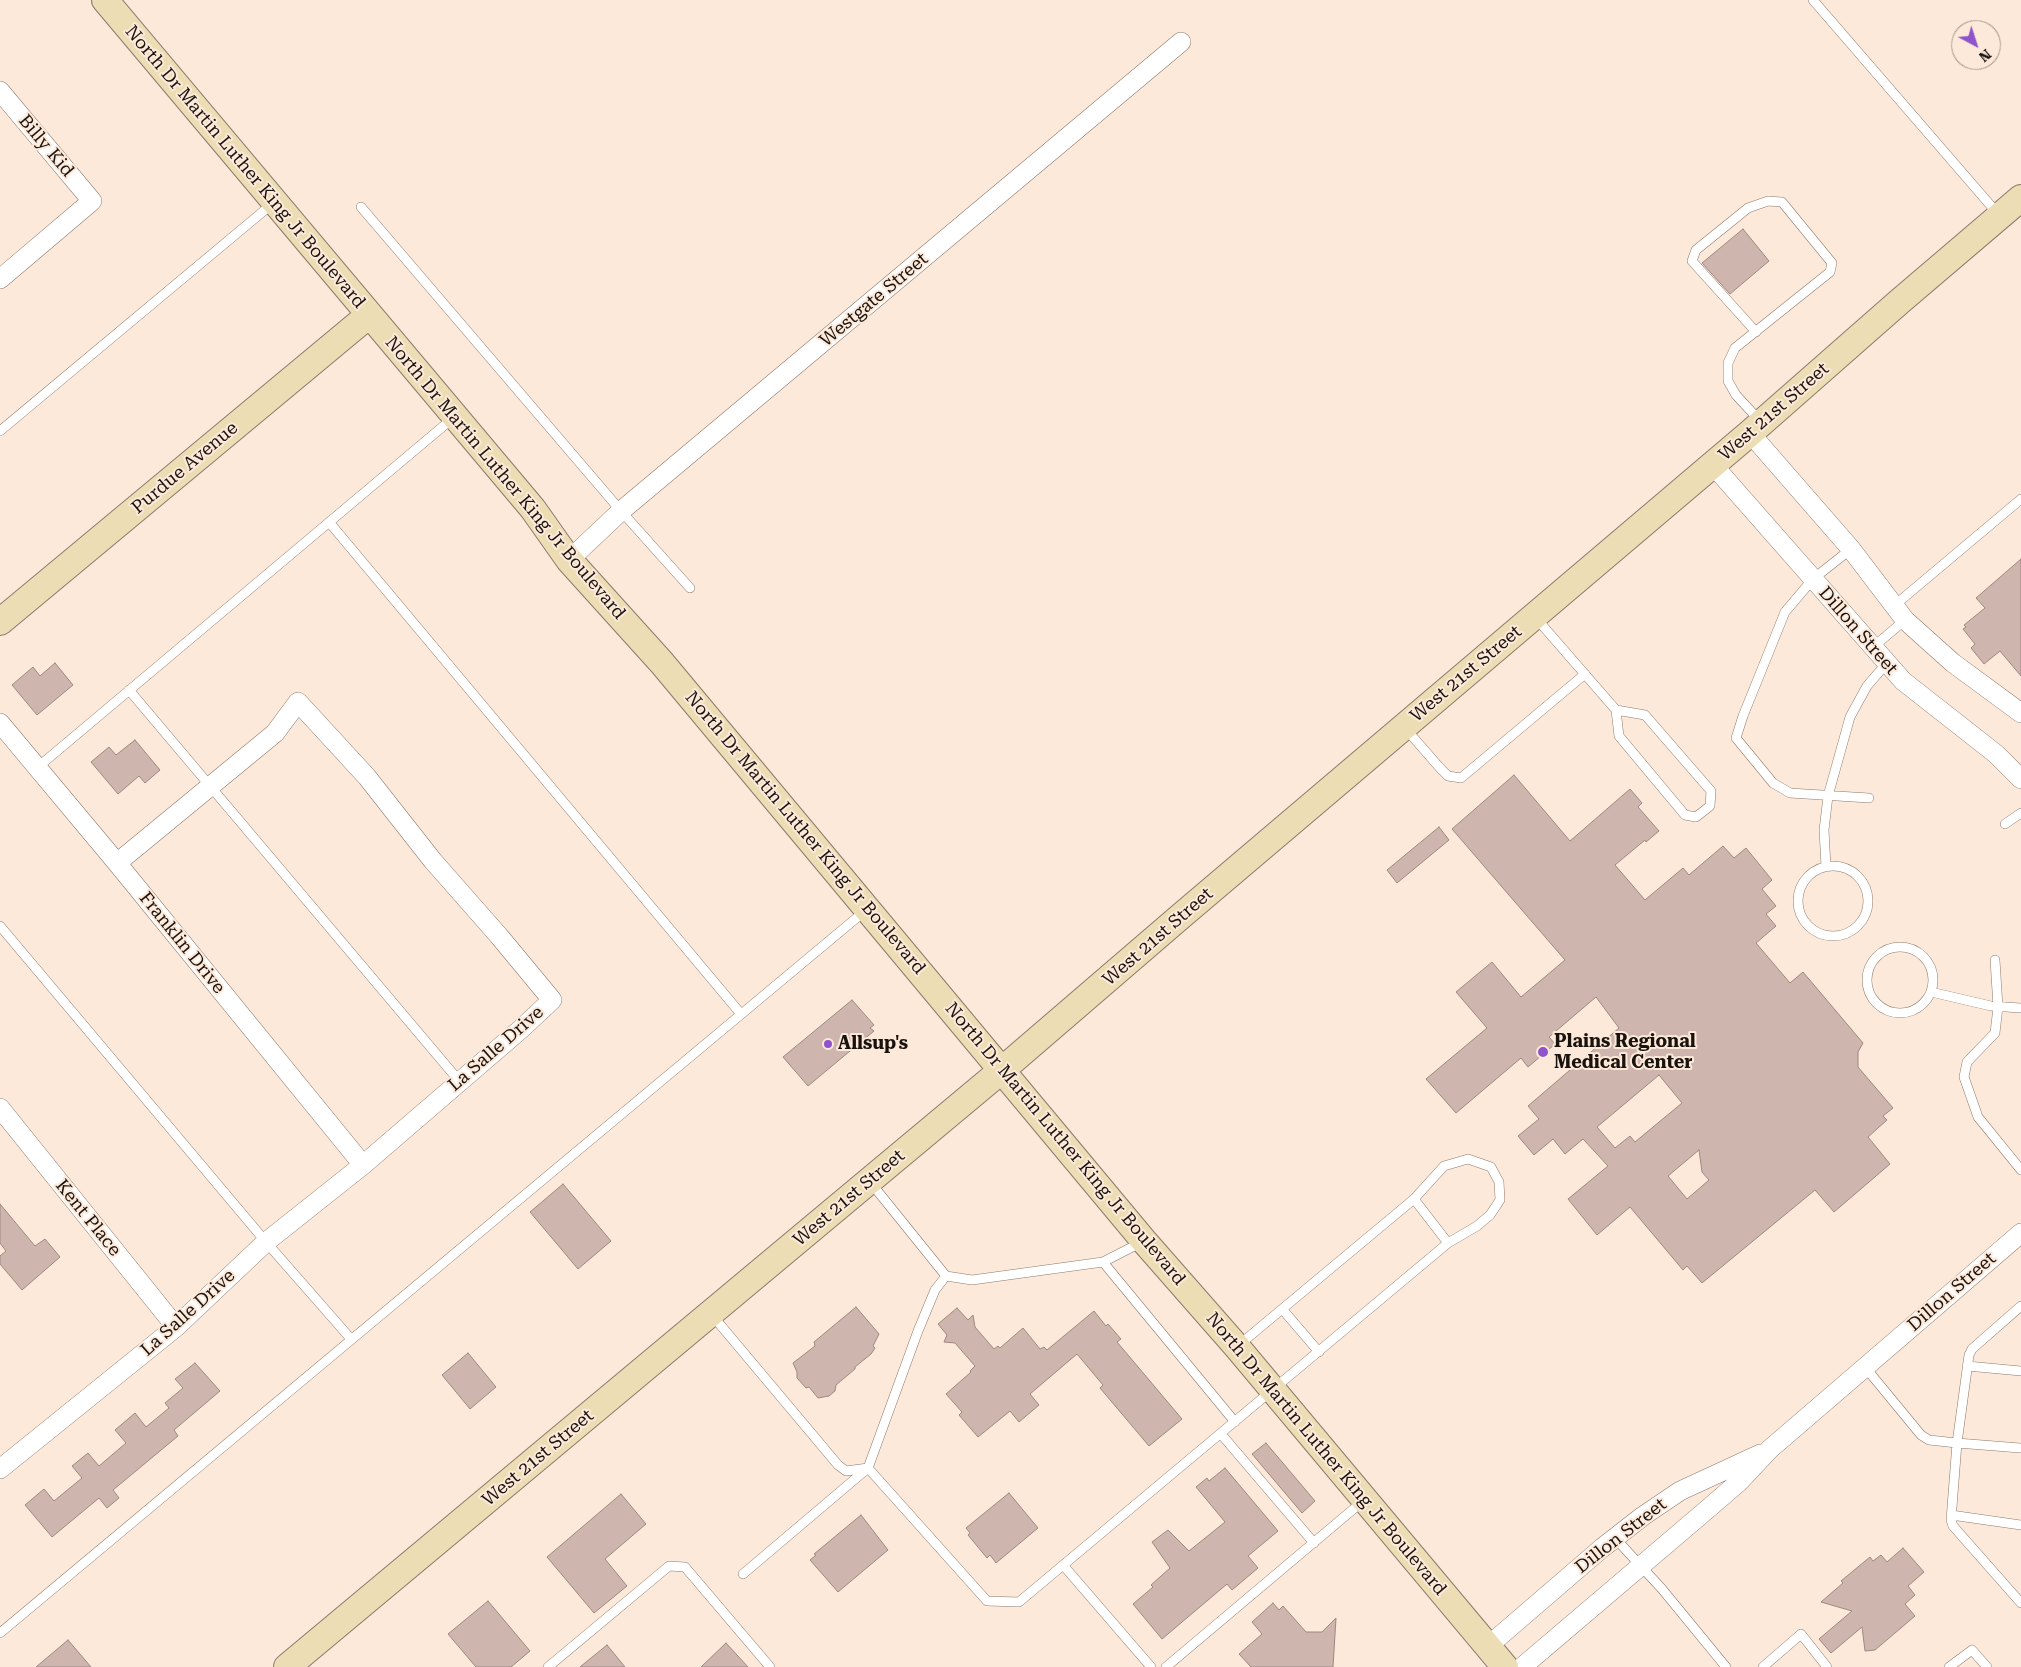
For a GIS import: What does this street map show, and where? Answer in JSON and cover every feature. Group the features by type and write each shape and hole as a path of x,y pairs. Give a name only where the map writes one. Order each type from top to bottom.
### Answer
{"street":[{"name":"North Dr Martin Luther King Jr Boulevard","path":"105,0 533,509 569,560 662,663 1144,1241 1237,1346 1504,1667"},
{"name":"Westgate Street","path":"569,560 621,511 1181,42"},
{"name":"Billy Kid","path":"0,91 92,201 0,279"},
{"name":"West 21st Street","path":"287,1667 1002,1070 1713,465 2021,198"},
{"name":"Purdue Avenue","path":"0,622 369,315"},
{"path":"1756,428 1900,612 1953,663 2021,713"},
{"name":"Dillon Street","path":"1713,465 1886,664 1903,681 1996,754 2021,779"},
{"name":"La Salle Drive","path":"0,1469 176,1327 266,1242 363,1165 552,1000 433,861 367,777 298,702 275,733 118,863"},
{"name":"Franklin Drive","path":"0,723 118,863 363,1165"},
{"name":"Kent Place","path":"0,1108 176,1327"},
{"name":"Dillon Street","path":"1522,1667 1738,1482 1770,1449 2021,1233"},
{"name":"Dillon Street","path":"1487,1647 1615,1538 1680,1491 1770,1449"}],"lane":[{"path":"1813,0 2000,216"},
{"path":"1756,332 1692,261 1696,250 1748,208 1768,201 1782,202 1832,263 1830,272 1756,332 1735,348 1728,363 1728,381 1756,428"},
{"path":"0,430 274,202"},
{"path":"361,207 621,511 690,588"},
{"path":"38,767 455,417"},
{"path":"1872,648 1900,612 2021,499"},
{"path":"329,522 741,1014"},
{"path":"1851,549 1812,579 1785,612 1742,716 1736,738 1773,783 1790,793 1869,798"},
{"path":"1535,616 1616,710 1619,736 1684,815 1696,817 1710,806 1711,791 1645,715 1616,710"},
{"path":"1826,866 1824,830 1828,796 1850,717 1867,686 1886,664"},
{"path":"1404,727 1448,776 1461,778 1585,674"},
{"path":"129,690 460,1082"},
{"path":"2005,824 2021,813"},
{"path":"1826,866 1838,866 1849,870 1859,877 1865,887 1868,898 1867,910 1862,921 1854,929 1843,934 1831,936 1820,934 1807,924 1799,909 1798,898 1804,882 1816,870 1826,866"},
{"path":"0,1633 868,908"},
{"path":"0,926 266,1242 351,1339"},
{"path":"1900,946 1913,948 1924,956 1932,967 1934,980 1931,992 1924,1003 1913,1011 1900,1013 1888,1011 1876,1003 1869,992 1867,980 1869,967 1877,956 1888,948 1900,946"},
{"path":"1995,960 1998,1007 1995,1033 1967,1062 1964,1077 1978,1117 2021,1170"},
{"path":"1931,992 1958,1000 1998,1007 2021,1008"},
{"path":"868,1468 987,1601 1019,1602 1448,1243 1477,1226 1490,1215 1500,1200 1499,1182 1491,1167 1468,1159 1444,1166 1414,1200 1237,1346"},
{"path":"869,1181 946,1276 972,1280 1103,1262 1144,1241"},
{"path":"1414,1200 1448,1243"},
{"path":"1103,1262 1235,1422"},
{"path":"743,1574 868,1468 934,1290 946,1276"},
{"path":"2021,1306 1972,1350 1967,1366 1957,1443 1951,1515 1953,1526 2021,1603"},
{"path":"1283,1310 1319,1352"},
{"path":"710,1314 838,1465 846,1471 868,1468"},
{"path":"1865,1366 1921,1435 1929,1440 2021,1448"},
{"path":"1967,1366 2021,1371"},
{"path":"1221,1434 1314,1543"},
{"path":"1166,1667 1365,1500"},
{"path":"1951,1515 2021,1525"},
{"path":"1615,1538 1726,1667"},
{"path":"1063,1565 1150,1667"},
{"path":"548,1667 669,1566 684,1567 770,1667"},
{"path":"1763,1667 1801,1634 1827,1667"},
{"path":"1950,1667 1972,1650 1987,1667"}],"building":[{"path":"1743,229 1769,261 1730,294 1702,263"},
{"path":"2021,559 2021,676 2000,651 1984,664 1971,648 1975,644 1963,629 1966,627 1964,625 1985,608 1976,598"},
{"path":"55,663 73,685 37,715 12,685 33,667 40,676"},
{"path":"135,740 160,770 145,783 139,776 118,794 91,762 109,747 116,755"},
{"name":"Plains Regional Medical Center","path":"1514,775 1570,841 1630,789 1642,803 1638,807 1659,831 1615,865 1645,900 1683,868 1689,875 1723,846 1734,858 1746,848 1772,880 1762,889 1776,906 1766,914 1776,926 1756,943 1790,983 1803,972 1863,1043 1858,1052 1858,1067 1893,1108 1883,1116 1887,1120 1868,1137 1890,1164 1834,1212 1815,1190 1702,1283 1687,1266 1683,1270 1630,1207 1597,1235 1568,1199 1608,1166 1583,1139 1565,1154 1553,1139 1534,1155 1518,1136 1539,1119 1528,1106 1619,1028 1596,997 1549,1037 1555,1044 1528,1067 1521,1058 1456,1113 1426,1079 1487,1028 1456,992 1492,962 1521,997 1565,960 1452,829","holes":["1659,1075 1682,1103 1635,1142 1630,1136 1615,1148 1597,1127","1699,1150 1702,1172 1709,1180 1687,1199 1668,1176"]},
{"path":"1439,827 1449,840 1397,883 1387,870"},
{"name":"Allsup's","path":"852,1000 874,1025 870,1028 874,1031 808,1086 783,1057"},
{"path":"563,1184 611,1241 578,1269 530,1212"},
{"path":"0,1204 35,1246 45,1239 60,1257 22,1290 0,1264 0,1256 6,1251 0,1243"},
{"path":"856,1307 879,1334 873,1346 875,1348 871,1354 836,1385 835,1391 829,1396 818,1398 809,1387 806,1388 797,1378 797,1372 793,1363 815,1346 814,1342"},
{"path":"957,1308 968,1320 973,1315 975,1327 994,1349 998,1346 1000,1348 1023,1328 1040,1349 1044,1347 1047,1350 1094,1311 1106,1326 1108,1324 1121,1339 1117,1342 1182,1419 1149,1446 1100,1388 1103,1385 1077,1354 1030,1394 1039,1405 1019,1422 1010,1411 978,1437 959,1415 962,1412 946,1394 971,1372 975,1366 955,1343 944,1342 947,1335 938,1324"},
{"path":"468,1353 496,1387 470,1409 442,1375"},
{"path":"195,1363 220,1391 174,1430 178,1436 113,1490 119,1498 107,1508 99,1498 52,1537 25,1505 44,1489 54,1501 82,1478 72,1466 88,1453 99,1466 126,1443 115,1430 135,1413 146,1427 169,1408 165,1403 183,1388 175,1379"},
{"path":"1266,1443 1315,1501 1302,1513 1252,1454"},
{"path":"1225,1468 1278,1531 1248,1556 1258,1568 1232,1590 1227,1584 1162,1639 1133,1604 1153,1587 1151,1585 1170,1568 1152,1542 1168,1530 1189,1551 1225,1522 1196,1487 1207,1478 1209,1481"},
{"path":"1009,1493 1038,1528 996,1563 990,1555 987,1558 968,1535 970,1533 966,1528"},
{"path":"621,1494 646,1524 605,1559 627,1586 594,1613 547,1557"},
{"path":"861,1515 888,1550 838,1592 810,1560 816,1555 814,1554"},
{"path":"1903,1548 1924,1572 1908,1586 1915,1595 1905,1604 1915,1616 1875,1650 1865,1651 1862,1627 1831,1653 1819,1639 1852,1611 1821,1602 1843,1583 1841,1581 1870,1557 1873,1561 1881,1555 1887,1562"},
{"path":"488,1601 530,1651 511,1667 476,1667 448,1634"},
{"path":"1273,1603 1279,1610 1283,1606 1306,1632 1322,1632 1336,1618 1333,1667 1251,1667 1239,1654 1262,1634 1252,1622"},
{"path":"68,1640 91,1667 36,1667"},
{"path":"726,1643 748,1667 701,1667"},
{"path":"607,1645 625,1667 580,1667"}],"place":[{"name":"Allsup's","path":"828,1044"},
{"name":"Plains Regional Medical Center","path":"1543,1052"}]}
